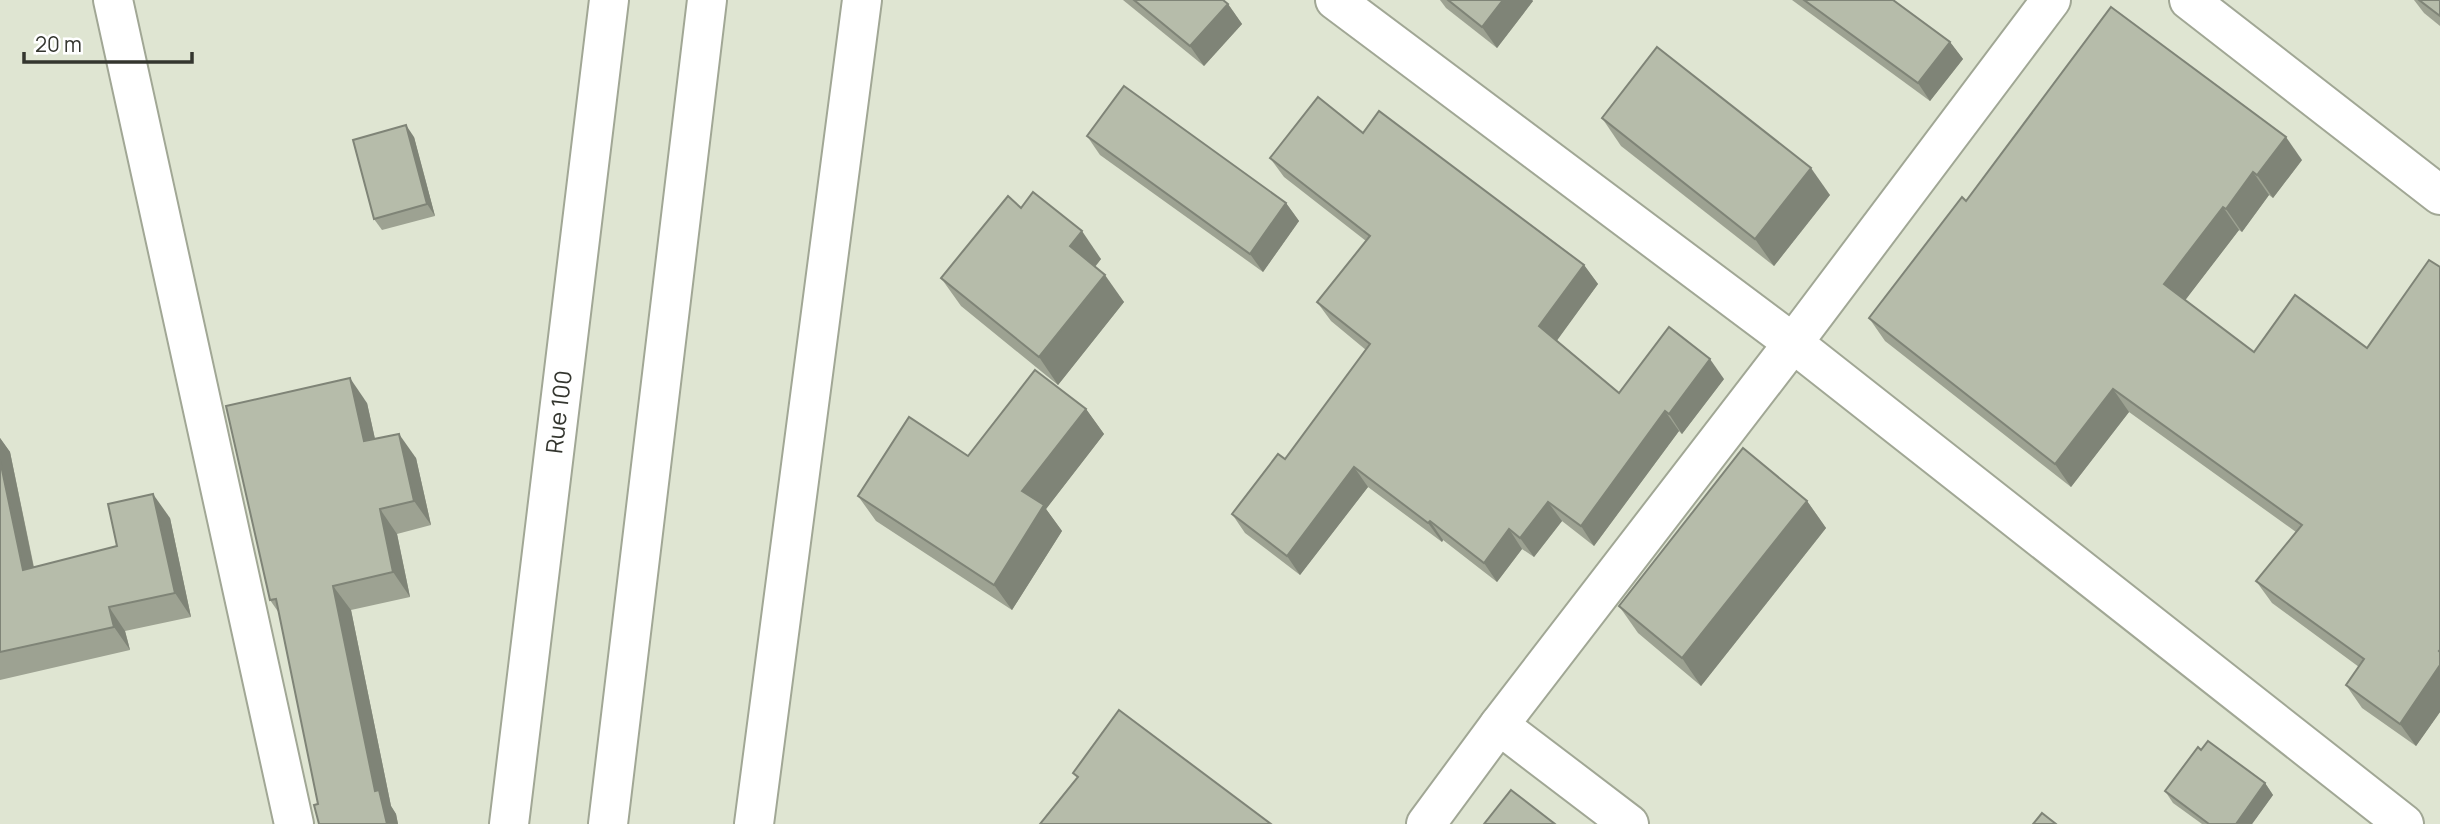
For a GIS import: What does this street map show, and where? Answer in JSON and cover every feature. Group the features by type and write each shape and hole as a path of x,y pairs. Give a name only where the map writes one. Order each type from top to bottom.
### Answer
{"street":[{"path":"113,0 295,824"},
{"name":"Rue 100","path":"509,824 609,0"},
{"path":"608,824 707,0"},
{"path":"754,824 862,0"},
{"path":"1335,0 1793,343 2404,824"},
{"path":"1426,824 2051,0"},
{"path":"2189,0 2440,194"},
{"path":"1499,725 1629,824"}],"building":[{"path":"1134,0 1223,0 1228,4 1190,46"},
{"path":"1448,0 1503,0 1482,27"},
{"path":"1804,0 1893,0 1950,42 1918,83"},
{"path":"2419,0 2440,0 2440,16"},
{"path":"2111,7 2286,137 2257,175 2253,172 2226,209 2223,207 2164,284 2254,352 2295,295 2367,348 2429,260 2440,267 2440,665 2400,724 2346,685 2364,659 2256,581 2302,525 2113,389 2055,464 1869,318 1962,197 1966,201"},
{"path":"1657,47 1811,168 1755,239 1602,118"},
{"path":"1124,86 1286,203 1250,254 1087,136"},
{"path":"1318,97 1363,133 1379,111 1584,265 1539,326 1619,393 1669,327 1710,359 1669,414 1665,411 1581,526 1548,502 1520,538 1509,529 1484,563 1354,467 1287,556 1232,514 1278,454 1285,459 1370,344 1317,302 1370,236 1270,158"},
{"path":"406,125 427,204 374,219 353,140"},
{"path":"1033,192 1082,231 1070,246 1105,275 1039,357 941,278 1008,196 1021,208"},
{"path":"1035,370 1086,409 1022,491 1044,505 994,585 858,496 909,417 968,456"},
{"path":"350,378 364,441 399,434 414,501 380,509 393,572 333,586 375,791 379,790 387,824 319,824 314,805 318,804 276,599 270,600 226,406"},
{"path":"1743,448 1807,501 1682,658 1619,606"},
{"path":"0,460 23,570 117,546 108,504 153,494 175,593 109,607 114,627 0,652"},
{"path":"1119,710 1271,824 1040,824 1078,777 1073,773"},
{"path":"2208,741 2265,783 2236,824 2209,824 2165,791 2198,747 2201,750"},
{"path":"1511,790 1555,824 1484,824"},
{"path":"2042,813 2056,824 2033,824"}]}
